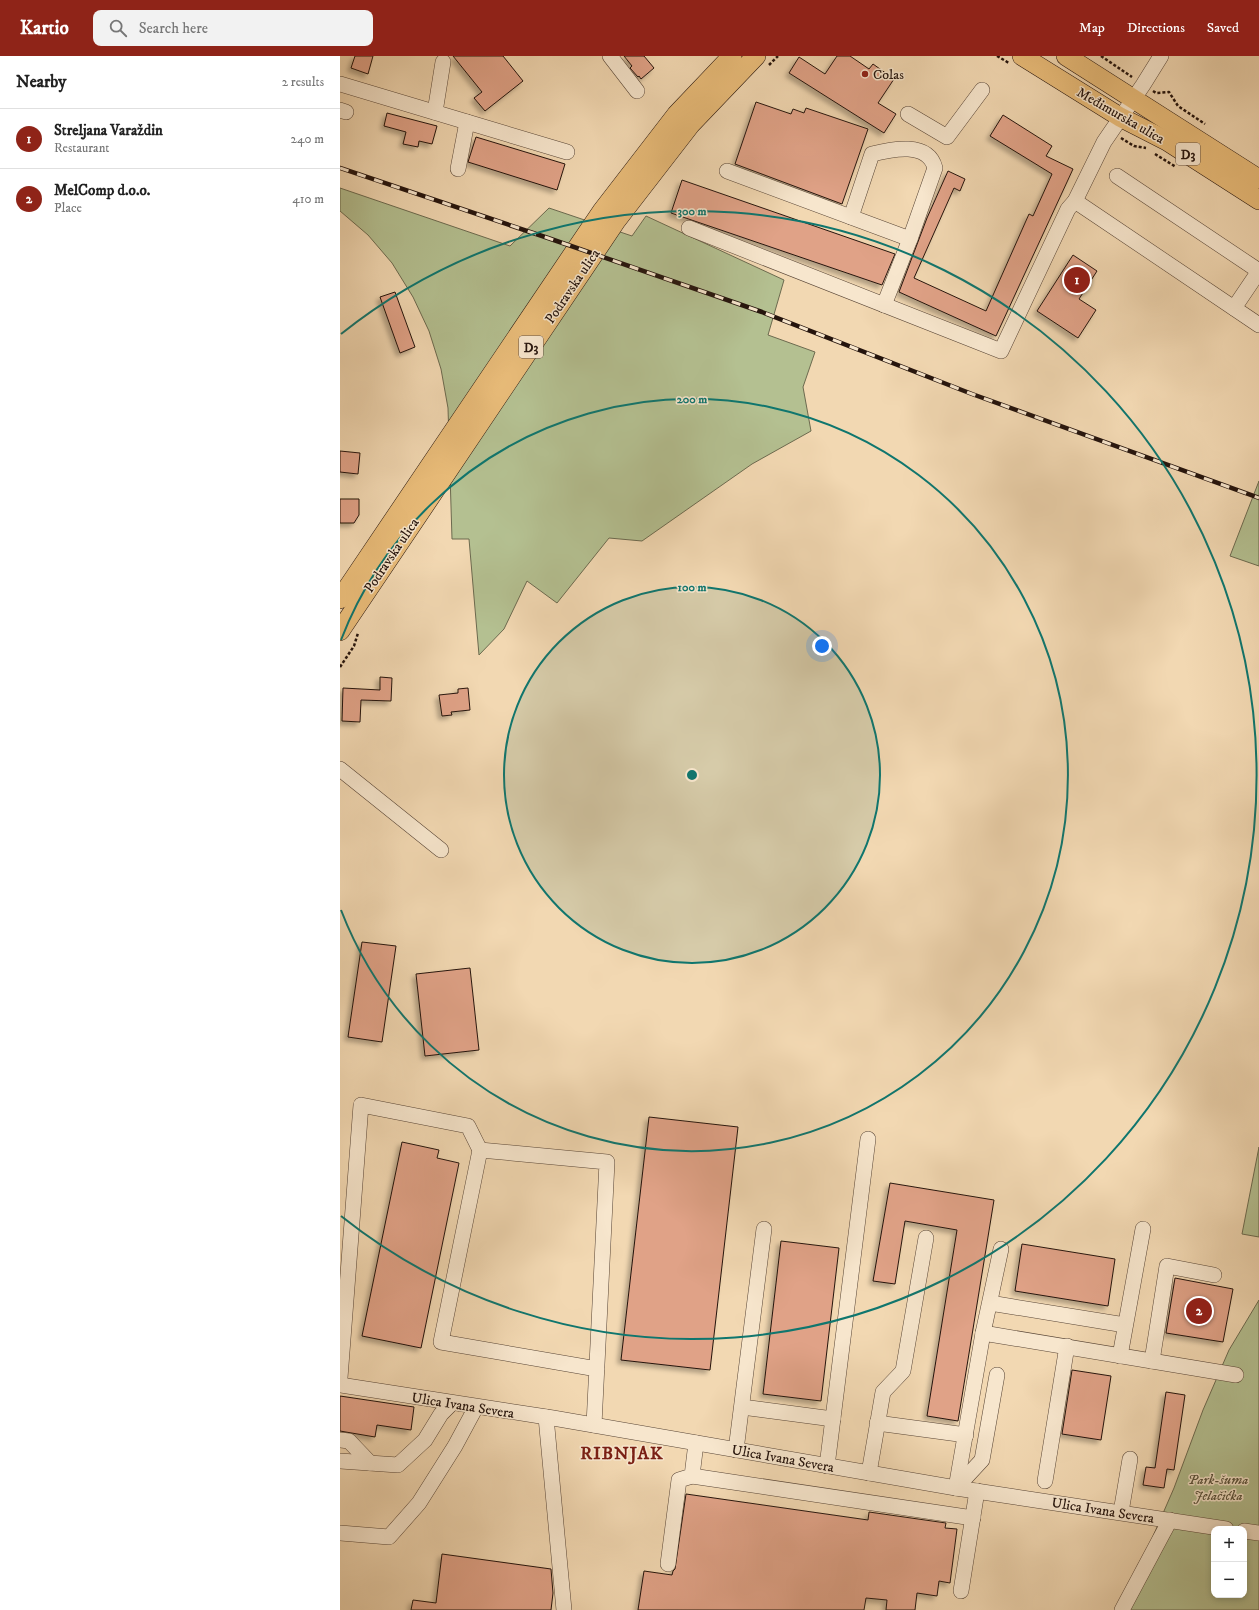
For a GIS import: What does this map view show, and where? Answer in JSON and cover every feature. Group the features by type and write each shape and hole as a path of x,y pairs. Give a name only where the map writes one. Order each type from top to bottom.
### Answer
{"main road":[{"name":"Podravska ulica","path":"340,599 602,211 676,115 732,56"},
{"name":"Međimurska ulica","path":"1022,56 1120,117 1167,141 1259,200"},
{"name":"Međimurska ulica","path":"1066,56 1259,179"},
{"name":"Podravska ulica","path":"340,631 616,221 692,124 761,63"}],"street":[{"path":"610,56 638,92"},
{"path":"689,228 1001,351 1068,209 1075,201 1104,142 1134,99 1161,56"},
{"path":"435,112 443,62"},
{"path":"340,84 567,152"},
{"path":"908,114 947,137 982,90"},
{"path":"458,168 467,122"},
{"path":"851,217 872,154 886,150 916,150 927,154 934,163 935,168 910,239 884,305"},
{"path":"727,171 910,239"},
{"path":"1117,176 1259,271 1234,308"},
{"path":"1075,201 1259,325"},
{"path":"340,769 441,850"},
{"path":"340,1378 361,1105 468,1126 480,1150 441,1342 597,1369"},
{"path":"827,1466 868,1139"},
{"path":"480,1150 608,1162 594,1425"},
{"path":"1120,1356 1143,1228"},
{"path":"736,1450 764,1229"},
{"path":"869,1473 883,1392 903,1371 926,1238"},
{"path":"956,1488 983,1333 1002,1249"},
{"path":"1152,1361 1167,1266 1214,1275"},
{"path":"990,1303 1125,1325"},
{"path":"983,1333 1236,1375"},
{"path":"1045,1481 1067,1346"},
{"path":"956,1488 982,1460 997,1375"},
{"name":"Ulica Ivana Severa","path":"340,1385 594,1425 956,1488 1211,1527"},
{"path":"340,1461 398,1466 424,1440 441,1414 452,1403"},
{"path":"340,1533 389,1537 420,1503 455,1446 476,1407"},
{"path":"742,1407 833,1419"},
{"path":"546,1417 564,1610"},
{"path":"877,1423 966,1436"},
{"path":"340,1440 349,1441 370,1463"},
{"path":"692,1476 696,1443"},
{"path":"1121,1512 1130,1459"},
{"path":"668,1564 679,1480 692,1476 973,1518"},
{"path":"961,1591 978,1491"},
{"path":"1122,1610 1170,1520"},
{"path":"1247,1531 1259,1533"}],"path":[{"path":"761,63 778,56"},
{"path":"1101,56 1122,69"},
{"path":"1156,93 1169,92 1178,106 1210,128"},
{"path":"1134,146 1146,148"},
{"path":"1153,152 1179,169"},
{"path":"340,667 354,646 359,629"}],"green space":[{"path":"340,188 510,246 549,208 632,236 646,216 784,280 768,335 815,352 803,387 811,431 752,464 642,541 609,538 557,603 527,581 504,629 479,655 469,539 452,539 448,408 441,369 429,331 413,297 392,263 368,235 340,211"},
{"path":"1259,481 1259,566 1230,556"},
{"path":"1259,1147 1259,1237 1242,1234"},
{"name":"Park-šuma Jelačićka","path":"1259,1300 1259,1610 1116,1610 1134,1580 1174,1488 1203,1410 1229,1350"}],"building":[{"path":"355,56 373,56 368,74 351,68"},
{"path":"453,56 503,56 523,81 485,111 474,98 482,92"},
{"path":"624,56 644,56 654,68 641,79 630,68 632,66"},
{"path":"837,56 850,56 869,69 873,64 894,79 878,103 896,114 884,133 789,73 799,57 825,74"},
{"path":"756,102 791,114 793,109 804,113 806,108 868,129 842,204 735,164"},
{"path":"387,113 437,126 432,144 419,141 418,147 403,144 406,132 384,126"},
{"path":"1003,115 1052,146 1046,156 1073,169 996,336 899,292 927,218 948,171 965,179 960,191 954,188 914,278 986,311 1029,214 1033,216 1052,174 990,136"},
{"path":"476,137 565,164 557,190 468,162"},
{"path":"682,180 895,254 882,285 671,213"},
{"path":"1073,255 1097,271 1079,299 1096,310 1078,338 1037,311"},
{"path":"395,292 415,347 400,353 380,297"},
{"path":"340,451 360,453 358,474 340,472"},
{"path":"340,499 359,499 359,515 354,523 340,523"},
{"path":"380,677 392,678 391,701 361,700 360,722 342,721 343,688 380,690"},
{"path":"468,688 470,710 451,712 452,715 442,716 439,695 458,693 458,689"},
{"path":"362,942 396,946 382,1042 348,1037"},
{"path":"470,968 479,1050 425,1056 416,974"},
{"path":"649,1117 738,1127 710,1370 621,1360"},
{"path":"402,1142 439,1150 437,1158 459,1163 421,1348 362,1336"},
{"path":"890,1183 994,1200 958,1421 927,1416 957,1230 905,1221 895,1284 873,1281"},
{"path":"781,1241 839,1248 821,1401 763,1394"},
{"path":"1022,1244 1115,1259 1108,1306 1015,1291"},
{"path":"1175,1278 1233,1289 1223,1342 1166,1333"},
{"path":"1072,1370 1111,1376 1101,1440 1062,1434"},
{"path":"1166,1392 1185,1395 1174,1470 1167,1469 1164,1488 1143,1485 1146,1467 1155,1468"},
{"path":"340,1396 414,1407 411,1430 377,1425 375,1437 340,1431"},
{"path":"686,1494 868,1520 869,1512 946,1523 945,1528 957,1529 950,1583 939,1581 937,1596 917,1593 915,1610 886,1610 887,1600 866,1598 864,1610 638,1610 644,1571 672,1575 675,1569"},
{"path":"442,1554 551,1569 553,1593 551,1610 411,1610 413,1600 436,1603"}],"railway":[{"path":"340,168 762,312 972,394 1259,498"}],"place":[{"name":"Colas","path":"865,74"},
{"name":"Streljana Varaždin","path":"1077,280"},
{"name":"MelComp d.o.o.","path":"1199,1311"}],"district":[{"name":"RIBNJAK","path":"622,1453"}]}
